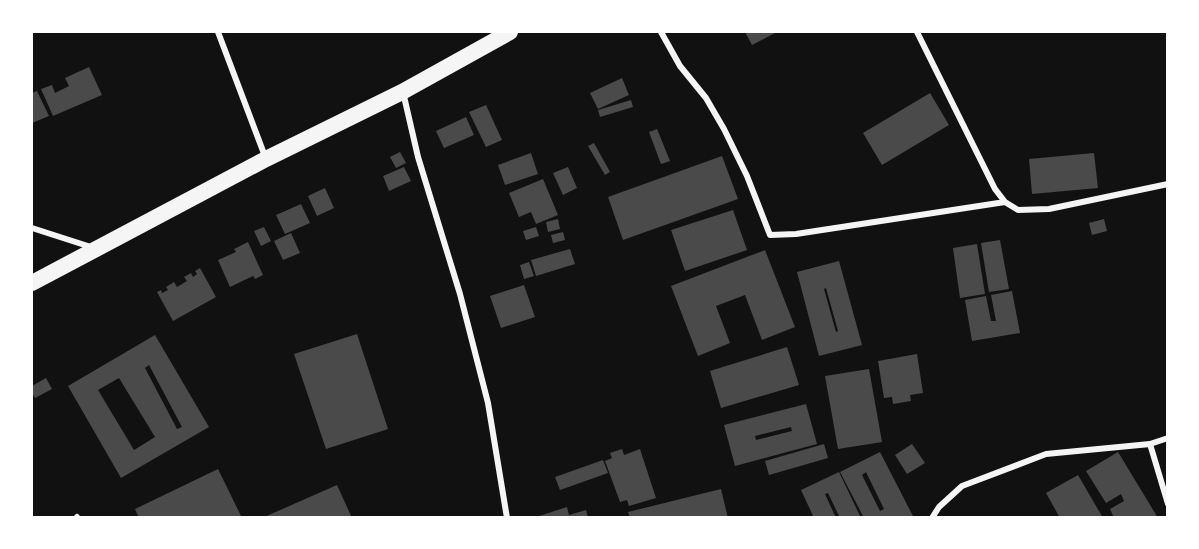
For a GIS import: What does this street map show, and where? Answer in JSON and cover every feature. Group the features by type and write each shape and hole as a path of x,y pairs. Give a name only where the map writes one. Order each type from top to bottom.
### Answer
{"highway":[{"path":"32,283 266,159 402,92 510,32"}],"street":[{"path":"218,32 266,159"},
{"path":"661,32 680,66 706,98 724,129 747,176 770,235 796,234 1005,202"},
{"path":"917,32 995,189 1005,202 1018,210 1049,209 1167,184"},
{"path":"402,92 418,157 460,294 488,403 507,518"},
{"path":"32,228 97,249"},
{"path":"932,518 939,507 962,486 1046,454 1150,444 1167,438"},
{"path":"1150,444 1167,504"}],"building":[{"path":"745,32 777,32 752,45"},
{"path":"89,67 102,95 53,116 41,89 52,85 55,93 69,86 65,78"},
{"path":"622,78 629,95 598,109 590,93"},
{"path":"37,91 49,116 32,123 32,93"},
{"path":"930,93 949,125 882,165 863,133"},
{"path":"631,100 633,107 600,117 598,110"},
{"path":"486,105 502,140 486,147 469,112"},
{"path":"466,117 474,135 444,148 436,131"},
{"path":"657,129 670,161 661,164 649,132"},
{"path":"594,143 610,172 605,175 588,146"},
{"path":"400,152 406,163 396,168 390,157"},
{"path":"531,153 538,174 505,185 498,165"},
{"path":"1094,153 1098,188 1032,194 1029,159"},
{"path":"722,156 738,199 623,240 608,197"},
{"path":"404,167 411,181 389,191 383,176"},
{"path":"568,167 577,188 563,195 553,173"},
{"path":"543,179 558,215 536,224 531,212 519,217 509,193"},
{"path":"325,188 334,208 317,216 308,196"},
{"path":"301,204 310,223 285,234 276,215"},
{"path":"733,210 747,250 685,271 671,230"},
{"path":"558,219 560,229 548,232 546,222"},
{"path":"1104,219 1107,231 1092,235 1089,223"},
{"path":"264,227 271,241 261,246 254,231"},
{"path":"536,227 539,236 526,240 523,231"},
{"path":"563,232 565,240 553,243 551,235"},
{"path":"291,233 300,253 283,260 274,241"},
{"path":"1000,240 1009,289 989,292 981,243"},
{"path":"248,242 263,275 255,279 253,276 230,287 218,260 236,252 234,249"},
{"path":"977,244 985,294 960,298 953,248"},
{"path":"570,249 575,264 536,276 531,260"},
{"path":"765,250 795,327 762,340 745,295 716,306 730,343 698,356 671,286"},
{"path":"839,261 862,345 819,356 797,272","holes":["826,288 838,331 836,332 824,289"]},
{"path":"529,262 534,276 524,279 520,265"},
{"path":"200,268 216,297 173,321 157,292 161,290 162,293 168,290 166,287 174,282 177,287 187,281 184,277 191,273 193,277 197,274 195,271"},
{"path":"524,285 535,317 501,328 490,296"},
{"path":"1012,291 1020,333 972,341 965,300 986,296 991,321 996,321 991,295"},
{"path":"357,334 388,429 326,449 294,354"},
{"path":"155,335 209,427 121,478 68,386","holes":["149,365 182,427 177,429 145,368","119,378 155,437 134,450 98,390"]},
{"path":"787,347 799,385 721,408 710,371"},
{"path":"917,354 923,393 910,395 911,401 893,404 892,397 884,398 878,361"},
{"path":"869,369 882,442 838,449 825,376"},
{"path":"46,378 52,389 35,398 32,386"},
{"path":"806,404 817,444 735,466 724,425","holes":["791,427 792,431 756,440 755,436"]},
{"path":"824,444 828,458 769,475 765,461"},
{"path":"912,444 925,463 907,474 895,455"},
{"path":"622,449 624,455 640,449 656,498 629,506 627,500 620,502 605,461 612,458 610,453"},
{"path":"880,452 914,518 864,518 840,472","holes":["866,472 884,509 880,511 862,475"]},
{"path":"1118,452 1158,518 1114,518 1110,509 1124,501 1121,494 1106,503 1086,471"},
{"path":"603,460 608,473 560,490 555,477"},
{"path":"218,469 242,518 139,518 135,509"},
{"path":"839,472 861,518 840,518 828,493 825,494 836,518 814,518 801,490"},
{"path":"1078,475 1103,518 1060,518 1046,493"},
{"path":"337,485 352,518 262,518"},
{"path":"721,489 728,518 630,518 628,512"},
{"path":"567,507 569,515 586,510 588,518 533,518"}]}
